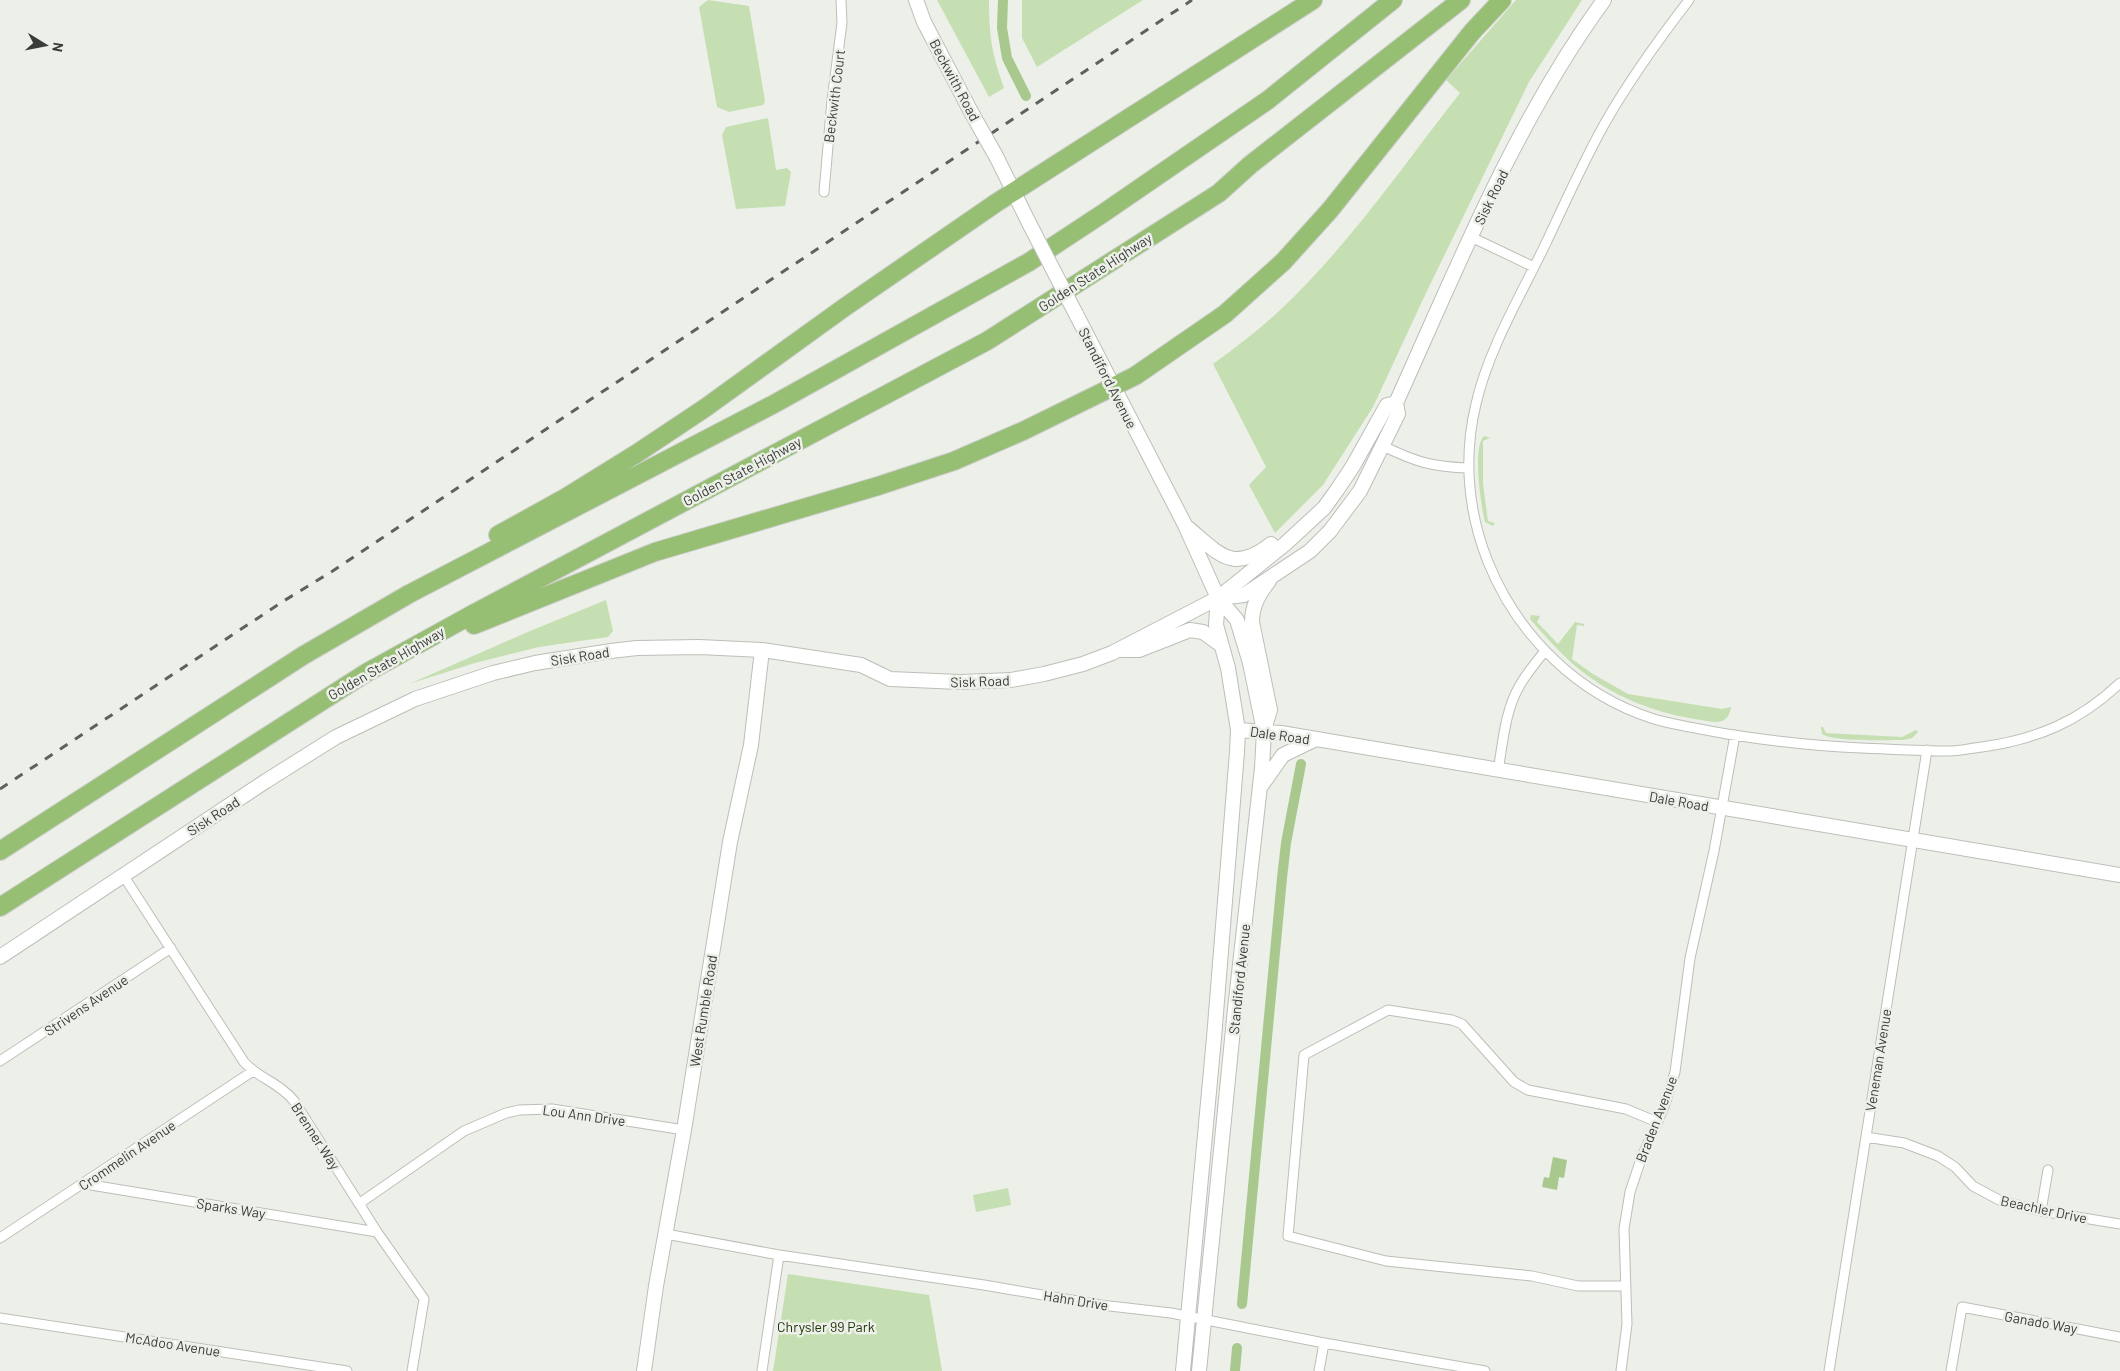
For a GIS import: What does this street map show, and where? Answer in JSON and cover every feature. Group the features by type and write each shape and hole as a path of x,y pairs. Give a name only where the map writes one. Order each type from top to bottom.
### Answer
{"highway":[{"path":"0,851 304,654 405,585 565,498 636,454 705,408 853,301 1014,192 1312,0"},
{"path":"304,654 409,594 774,404 932,318 1028,262 1102,214 1268,100 1393,0"},
{"name":"Golden State Highway","path":"0,907 366,674 473,614 987,341 1219,193 1250,165 1461,0"},
{"path":"366,674 478,623 621,564 954,461 1023,431 1135,376 1226,314 1283,262 1330,210 1466,40 1502,0"}],"main road":[{"name":"Beckwith Road","path":"916,0 924,22 997,158"},
{"name":"Sisk Road","path":"1218,598 1244,595 1310,551 1336,525 1360,491 1398,414 1396,403 1472,237 1541,99 1569,52 1604,0"},
{"name":"Standiford Avenue","path":"997,158 1112,387 1185,524 1218,598 1237,620 1250,663 1264,731 1199,1371"},
{"name":"Sisk Road","path":"0,957 307,754 368,720 442,689 493,673 535,663 637,648 699,647 762,650 861,665 890,679 960,682 1011,680 1083,664 1118,650 1218,598 1285,544 1324,508 1353,466 1387,405 1396,403"},
{"path":"1185,524 1222,556 1234,560 1246,559 1265,549 1296,524 1353,466"},
{"path":"1264,731 1270,710 1252,622 1252,613 1260,594 1274,575"},
{"name":"Standiford Avenue","path":"1183,1371 1226,904 1238,730 1228,668 1216,625 1218,598"},
{"path":"1118,650 1139,650 1190,630 1203,632 1221,645"},
{"name":"West Rumble Road","path":"644,1371 730,842 751,745 762,650"},
{"name":"Dale Road","path":"1238,730 1264,731 1316,739 2120,876"},
{"path":"1259,789 1283,755 1316,739"}],"street":[{"name":"Beckwith Court","path":"824,192 832,100 842,23 841,0"},
{"path":"1688,0 1633,77 1606,122 1492,356 1479,392 1471,429 1469,468 1473,515 1490,567 1513,612 1545,651 1581,682 1622,706 1669,723 1735,735 1832,746 1951,751 2014,742 2053,729 2075,718 2120,683"},
{"path":"1472,237 1534,267"},
{"path":"1383,446 1412,460 1430,465 1469,468"},
{"path":"1498,771 1511,704 1526,676 1545,651"},
{"name":"Braden Avenue","path":"1621,1371 1627,1324 1624,1229 1630,1192 1675,1072 1690,958 1722,809 1735,735"},
{"name":"Veneman Avenue","path":"1829,1371 1927,750"},
{"name":"Brenner Way","path":"123,875 244,1062 254,1072 288,1093 377,1232 424,1299 412,1371"},
{"name":"Strivens Avenue","path":"0,1061 171,948"},
{"path":"1626,1286 1578,1286 1532,1276 1386,1261 1288,1236 1304,1055 1388,1010 1452,1020 1462,1024 1514,1082 1528,1090 1626,1109 1657,1122"},
{"name":"Crommelin Avenue","path":"0,1238 254,1072"},
{"name":"Lou Ann Drive","path":"360,1204 464,1131 512,1111 533,1108 552,1109 684,1130"},
{"name":"Beachler Drive","path":"1866,1138 1920,1148 1938,1156 1955,1167 1973,1186 1987,1195 2015,1206 2120,1224"},
{"path":"2041,1211 2048,1170"},
{"name":"Sparks Way","path":"85,1184 377,1232"},
{"name":"Hahn Drive","path":"666,1234 779,1255 1189,1317 1324,1344 1486,1371"},
{"path":"762,1371 779,1255"},
{"name":"Ganado Way","path":"1951,1371 1962,1308 2120,1337"},
{"name":"McAdoo Avenue","path":"0,1318 347,1371"},
{"path":"1319,1371 1324,1344"}],"green space":[{"path":"708,0 749,6 765,101 763,105 729,112 717,107 699,7"},
{"path":"937,0 989,0 992,45 1004,88 989,97"},
{"path":"1022,0 1143,0 1037,67 1022,38"},
{"path":"1516,0 1582,0 1529,82 1425,295 1373,407 1323,485 1275,533 1249,485 1266,467 1213,364 1278,312 1351,234 1460,93 1446,80"},
{"path":"768,118 776,170 787,168 791,172 785,206 736,209 722,135 726,127"},
{"path":"1484,436 1490,438 1483,441 1483,484 1488,521 1495,523 1493,526 1485,522 1481,503 1478,464 1480,442"},
{"path":"606,600 613,631 608,637 539,647 475,663 409,684 530,631"},
{"path":"1531,615 1540,616 1537,622 1558,644 1575,622 1584,624 1584,626 1577,625 1572,659 1593,674 1628,694 1722,709 1731,707 1729,714 1726,719 1715,722 1670,714 1625,698 1597,682 1570,661 1530,619"},
{"path":"1821,727 1823,727 1826,733 1902,737 1916,730 1918,732 1912,738 1903,740 1848,739 1828,737 1822,734"},
{"path":"1008,1188 1011,1205 976,1212 973,1195"},
{"name":"Chrysler 99 Park","path":"788,1274 929,1295 942,1371 773,1371"}],"shaded area":[{"path":"1553,1157 1567,1160 1564,1178 1559,1177 1557,1190 1542,1187 1544,1177 1549,1178"}],"waterway":[{"path":"1003,0 1002,28 1007,58 1026,96"},
{"path":"1242,1304 1282,878 1286,843 1301,764"},
{"path":"1235,1371 1237,1348"}],"railway":[{"path":"0,789 282,602 331,572 1192,0"}]}
